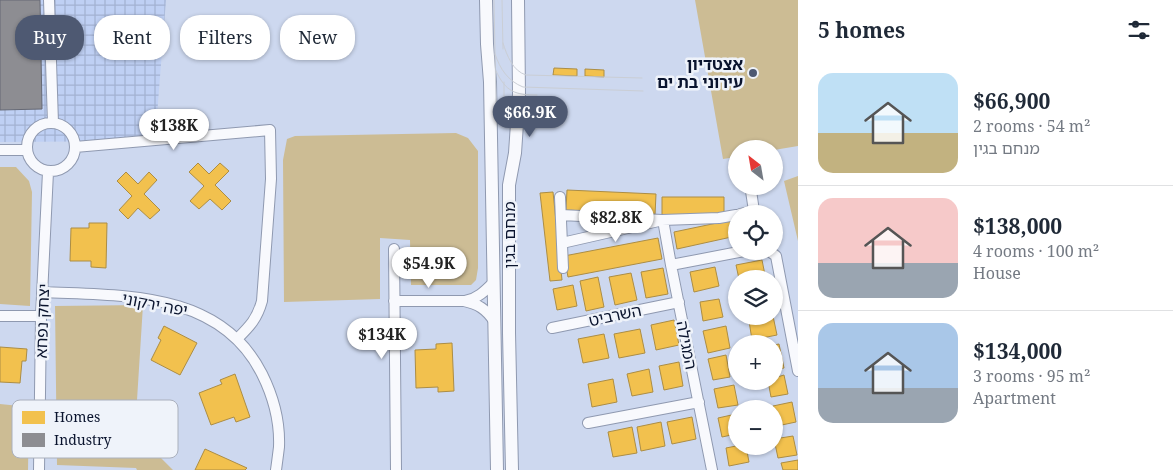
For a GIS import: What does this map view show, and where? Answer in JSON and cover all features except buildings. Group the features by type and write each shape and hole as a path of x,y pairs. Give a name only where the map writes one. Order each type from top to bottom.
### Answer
{"street":[{"path":"49,0 53,123"},
{"name":"מנחם בגין","path":"486,0 486,44 490,82 496,470"},
{"name":"מנחם בגין","path":"512,470 509,333 509,185 515,153 519,94 518,0"},
{"path":"53,123 63,126 69,131 74,138 76,146 74,155 64,168 48,172 32,163 26,150 27,141 37,127 53,123"},
{"path":"76,146 270,130 271,179 262,301 258,315 250,327 237,339"},
{"path":"0,150 26,150"},
{"name":"יצחק נפחא","path":"40,400 41,316 48,172"},
{"path":"560,197 563,268"},
{"path":"561,215 663,220 719,218 728,216"},
{"path":"562,243 663,220"},
{"name":"המגילה","path":"663,220 712,470"},
{"path":"394,249 396,470"},
{"path":"671,265 728,254"},
{"path":"777,260 798,371"},
{"path":"464,302 486,291 493,283"},
{"name":"יפה ירקוני","path":"43,292 118,296 158,301 195,311 217,323 237,339 256,362 270,390 278,424 279,447 276,470"},
{"path":"394,301 474,303 483,308 494,322"},
{"name":"השרביט","path":"552,328 678,302"},
{"path":"0,316 41,316"},
{"path":"588,423 699,402"}],"shaded area":[{"path":"0,0 166,0 165,15 94,15 94,60 161,60 155,141 0,142"},
{"name":"אצטדיון עירוני בת ים","path":"695,0 798,0 798,146 783,148 783,140 728,140 728,158 723,159"},
{"path":"456,133 468,138 478,151 478,268 476,280 471,285 411,285 410,240 380,238 380,299 284,302 283,160 287,139 295,136"},
{"path":"0,167 16,167 29,181 32,192 30,306 0,304"},
{"path":"798,176 798,241 784,181"},
{"path":"143,305 137,400 56,400 55,306"},
{"path":"0,404 12,405 12,458 28,458 28,470 0,470"},
{"path":"57,458 161,458 173,470 137,470 136,468 57,465"}],"tram line":[{"path":"494,0 496,102"},
{"path":"502,0 503,49"},
{"path":"503,43 514,67 526,75 642,78"},
{"path":"495,54 505,74 523,87 643,91"},
{"path":"496,71 504,84 512,91 537,95"},
{"path":"504,82 504,102"}],"place":[{"name":"אצטדיון עירוני בת ים","path":"753,73"}]}
